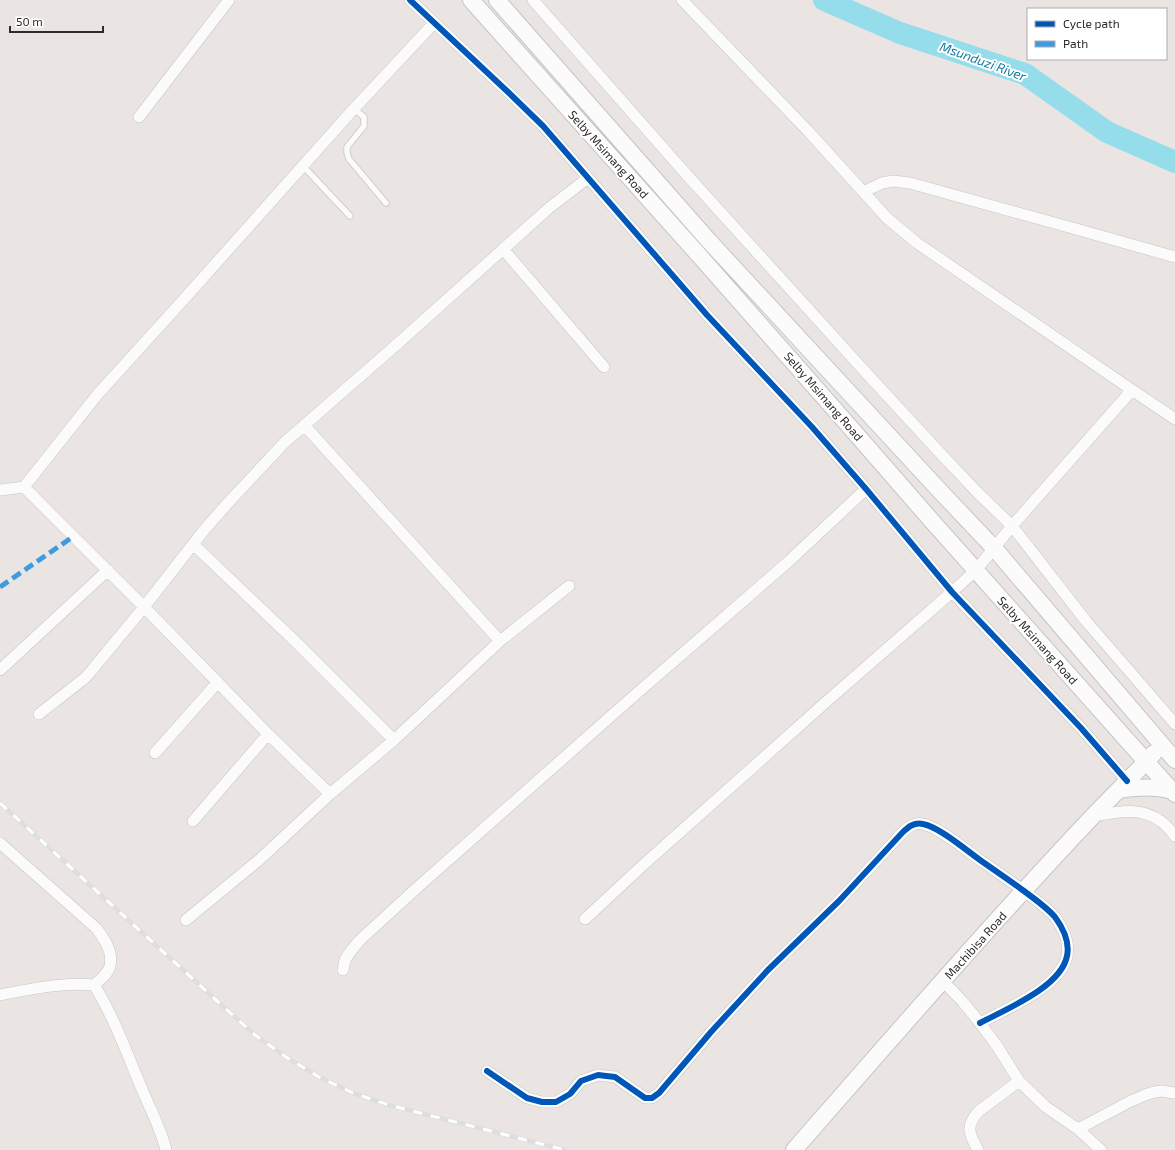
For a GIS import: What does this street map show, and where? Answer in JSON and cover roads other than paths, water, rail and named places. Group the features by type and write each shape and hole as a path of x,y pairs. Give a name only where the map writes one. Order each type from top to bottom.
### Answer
{"main road":[{"name":"Selby Msimang Road","path":"471,0 1174,792"},
{"name":"Selby Msimang Road","path":"497,0 709,241 994,548 1175,760"},
{"name":"Machibisa Road","path":"794,1150 1024,891 1122,785 1162,745"},
{"path":"1122,785 1148,787 1174,792"}],"street":[{"path":"138,117 229,0"},
{"path":"410,0 543,126 707,315 812,427 952,592 1072,718 1122,785"},
{"path":"532,0 686,174 941,454 1012,526 1086,621 1175,724"},
{"path":"682,0 808,131 888,218 917,243 1175,419"},
{"path":"0,490 24,486 97,395 354,109 434,23"},
{"path":"39,714 85,678 144,607 193,544 227,504 285,442 549,208 588,178"},
{"path":"863,192 882,183 893,181 910,183 1076,228 1175,257"},
{"path":"503,249 604,367"},
{"path":"585,919 820,707 976,570 1012,526 1132,390"},
{"path":"304,425 500,641"},
{"path":"24,486 268,734 330,794"},
{"path":"344,970 345,960 360,940 401,902 628,700 788,562 866,489"},
{"path":"193,544 298,644 394,740"},
{"path":"0,670 108,570"},
{"path":"186,920 259,860 330,794 394,740 500,641 569,586"},
{"path":"155,753 218,682"},
{"path":"193,821 268,734"},
{"path":"1093,816 1120,811 1138,812 1150,815 1163,822 1175,836"},
{"path":"487,1071 527,1098 542,1102 556,1102 570,1094 581,1081 598,1075 615,1077 645,1098 652,1098 659,1093 711,1032 768,970 839,901 908,827 917,823 925,824 941,832 1024,891 1047,909 1064,931 1066,937 1068,944 1067,956 1064,966 1057,976 1027,999 980,1023"},
{"path":"0,843 96,928 104,939 109,948 109,968 94,986"},
{"path":"943,981 998,1046 1019,1081 1046,1107 1078,1129 1101,1150"},
{"path":"0,995 61,984 94,986"},
{"path":"94,986 102,998 116,1027 166,1150"},
{"path":"978,1150 971,1138 969,1129 970,1123 974,1116 1019,1081"},
{"path":"1078,1129 1145,1095 1162,1091 1174,1093"}],"lane":[{"path":"354,109 364,117 364,126 347,147 346,153 349,159 386,203"},
{"path":"303,166 350,216"}],"waterway":[{"name":"Msunduzi River","path":"824,0 900,33 1025,74 1107,132 1175,162"}],"railway":[{"path":"0,803 255,1035 286,1057 319,1077 353,1093 389,1105 565,1150"}]}
